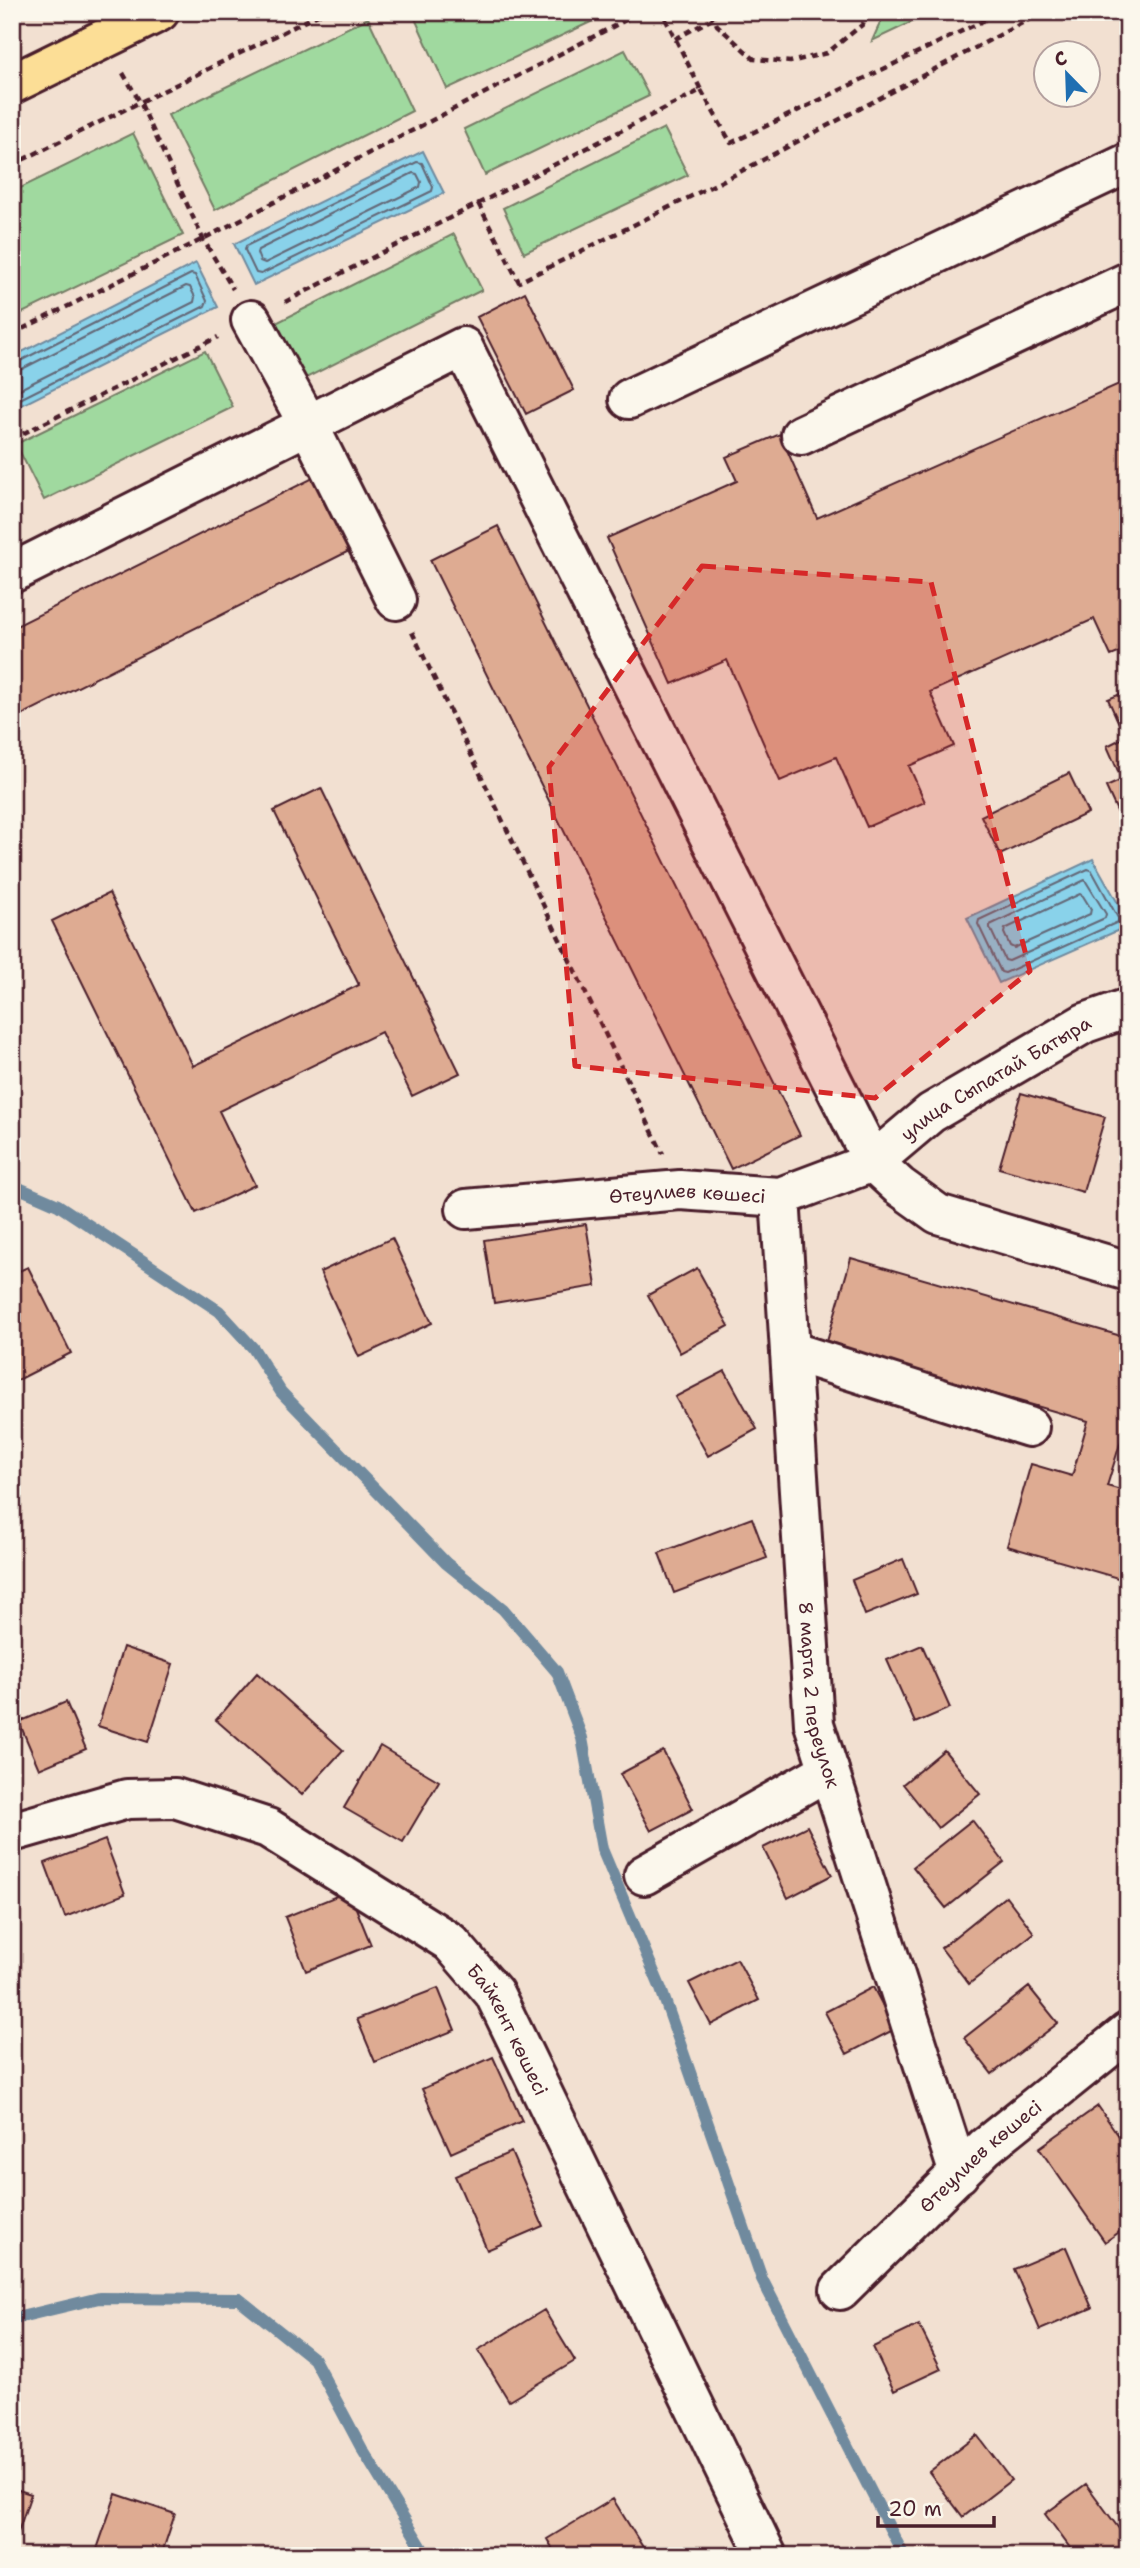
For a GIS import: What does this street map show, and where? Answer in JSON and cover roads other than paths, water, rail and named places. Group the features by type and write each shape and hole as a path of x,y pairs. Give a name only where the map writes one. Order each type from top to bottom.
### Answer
{"main road":[{"path":"12,84 159,12"}],"street":[{"path":"629,399 1128,163"},
{"path":"801,435 1128,282"},
{"path":"251,320 308,424 396,600"},
{"path":"12,573 463,347 873,1162 899,1186 938,1214 1128,1271"},
{"name":"улица Сыпатай Батыра","path":"873,1162 930,1112 1085,1023 1128,1008"},
{"name":"Өтеулиев көшесі","path":"466,1209 680,1190 780,1196 873,1162"},
{"name":"8 марта 2 переулок","path":"780,1196 814,1724 959,2174"},
{"path":"790,1351 1029,1427"},
{"path":"644,1875 829,1770"},
{"name":"Байкент көшесі","path":"12,1832 127,1799 175,1798 268,1828 450,1942 494,1993 767,2556"},
{"name":"Өтеулиев көшесі","path":"840,2290 985,2147 1128,2032"}],"water":[{"path":"423,151 444,193 254,285 234,244"},
{"path":"196,263 218,307 12,410 12,357"},
{"path":"1093,859 1128,921 1128,926 999,983 967,918"}],"waterway":[{"path":"12,1185 58,1205 219,1311 253,1348 281,1392 446,1563 503,1609 557,1672 582,1738 602,1849 661,1989 762,2279 904,2556"},
{"path":"12,2319 99,2298 239,2299 314,2359 362,2449 427,2556"}]}
